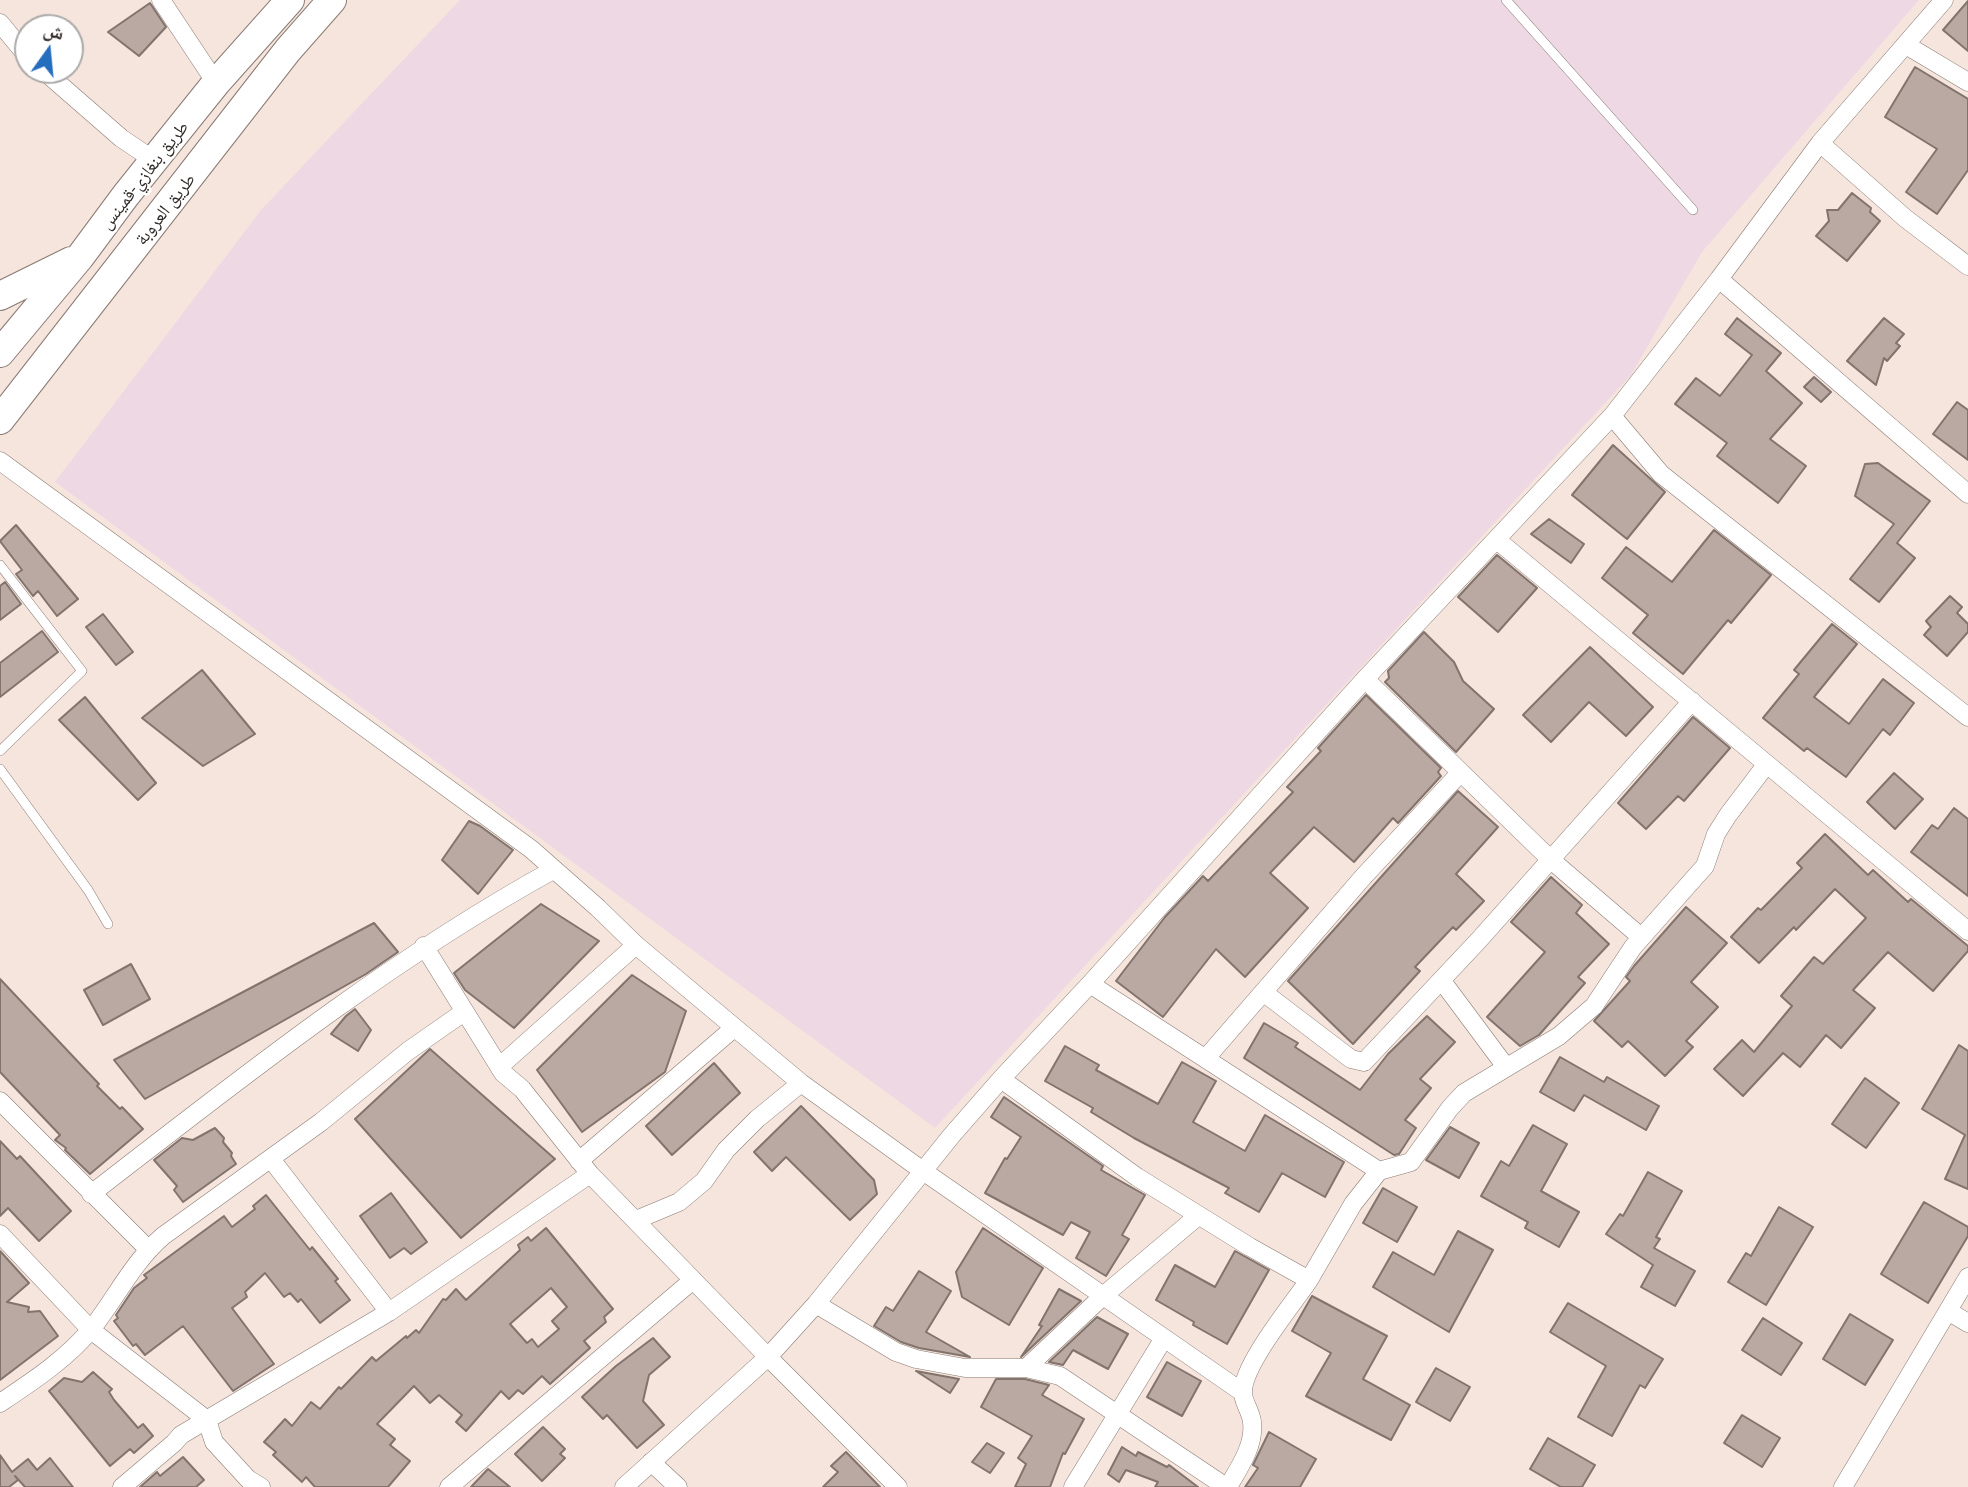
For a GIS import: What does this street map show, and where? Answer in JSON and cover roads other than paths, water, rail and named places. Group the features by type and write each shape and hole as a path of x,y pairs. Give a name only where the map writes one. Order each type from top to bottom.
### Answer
{"main road":[{"name":"طريق بنغازي-قمينس","path":"2,347 80,257 216,83 290,0"},
{"name":"طريق العروبة","path":"0,420 288,50 332,0"},
{"path":"0,296 80,257"}],"street":[{"path":"161,0 216,83"},
{"path":"624,1487 768,1357 816,1304 1001,1079 1365,679 1612,416 1820,143 1944,0"},
{"path":"0,23 14,40"},
{"path":"1906,45 1968,82"},
{"path":"59,84 121,138 155,161"},
{"path":"1820,143 1905,218 1968,266"},
{"path":"1719,279 1968,494"},
{"path":"1612,416 1661,474 1968,717"},
{"path":"0,461 531,849 598,908 636,946 801,1083 1242,1392 1252,1422 1252,1436 1227,1487 1060,1376 1026,1368 965,1368 916,1359 896,1352 816,1304"},
{"path":"1497,540 1968,931"},
{"path":"1365,679 1550,859 1641,937"},
{"path":"1263,992 1351,1059 1361,1063 1384,1044 1442,981 1692,701"},
{"path":"1242,1392 1253,1363 1309,1280 1353,1205 1379,1171 1411,1162 1457,1099 1475,1085 1559,1036 1594,1006 1641,937 1705,866 1722,824 1766,765"},
{"path":"1206,1058 1364,876 1460,773"},
{"path":"92,1194 290,1040 424,946 554,870"},
{"path":"424,946 499,1067 522,1090 585,1167 898,1487"},
{"path":"499,1067 636,946"},
{"path":"1442,981 1506,1067"},
{"path":"1090,984 1379,1171"},
{"path":"0,1403 63,1358 91,1330 129,1272 148,1249 321,1122 408,1051 464,1012"},
{"path":"122,1487 181,1435 389,1312 585,1167 734,1028"},
{"path":"1001,1079 1089,1144 1198,1216 1309,1280"},
{"path":"636,1220 679,1202 704,1181 734,1143 758,1119 801,1083"},
{"path":"0,1101 148,1249"},
{"path":"271,1159 389,1312"},
{"path":"1026,1368 1103,1296 1198,1216"},
{"path":"0,1234 91,1330 208,1420 214,1441 249,1484"},
{"path":"1843,1487 1968,1277"},
{"path":"449,1487 693,1280"},
{"path":"1948,1311 1968,1323"},
{"path":"1073,1487 1164,1338"},
{"path":"651,1462 678,1487"}],"lane":[{"path":"1506,0 1693,210"},
{"path":"0,565 82,671 0,751"},
{"path":"0,769 88,890 108,924"}]}
